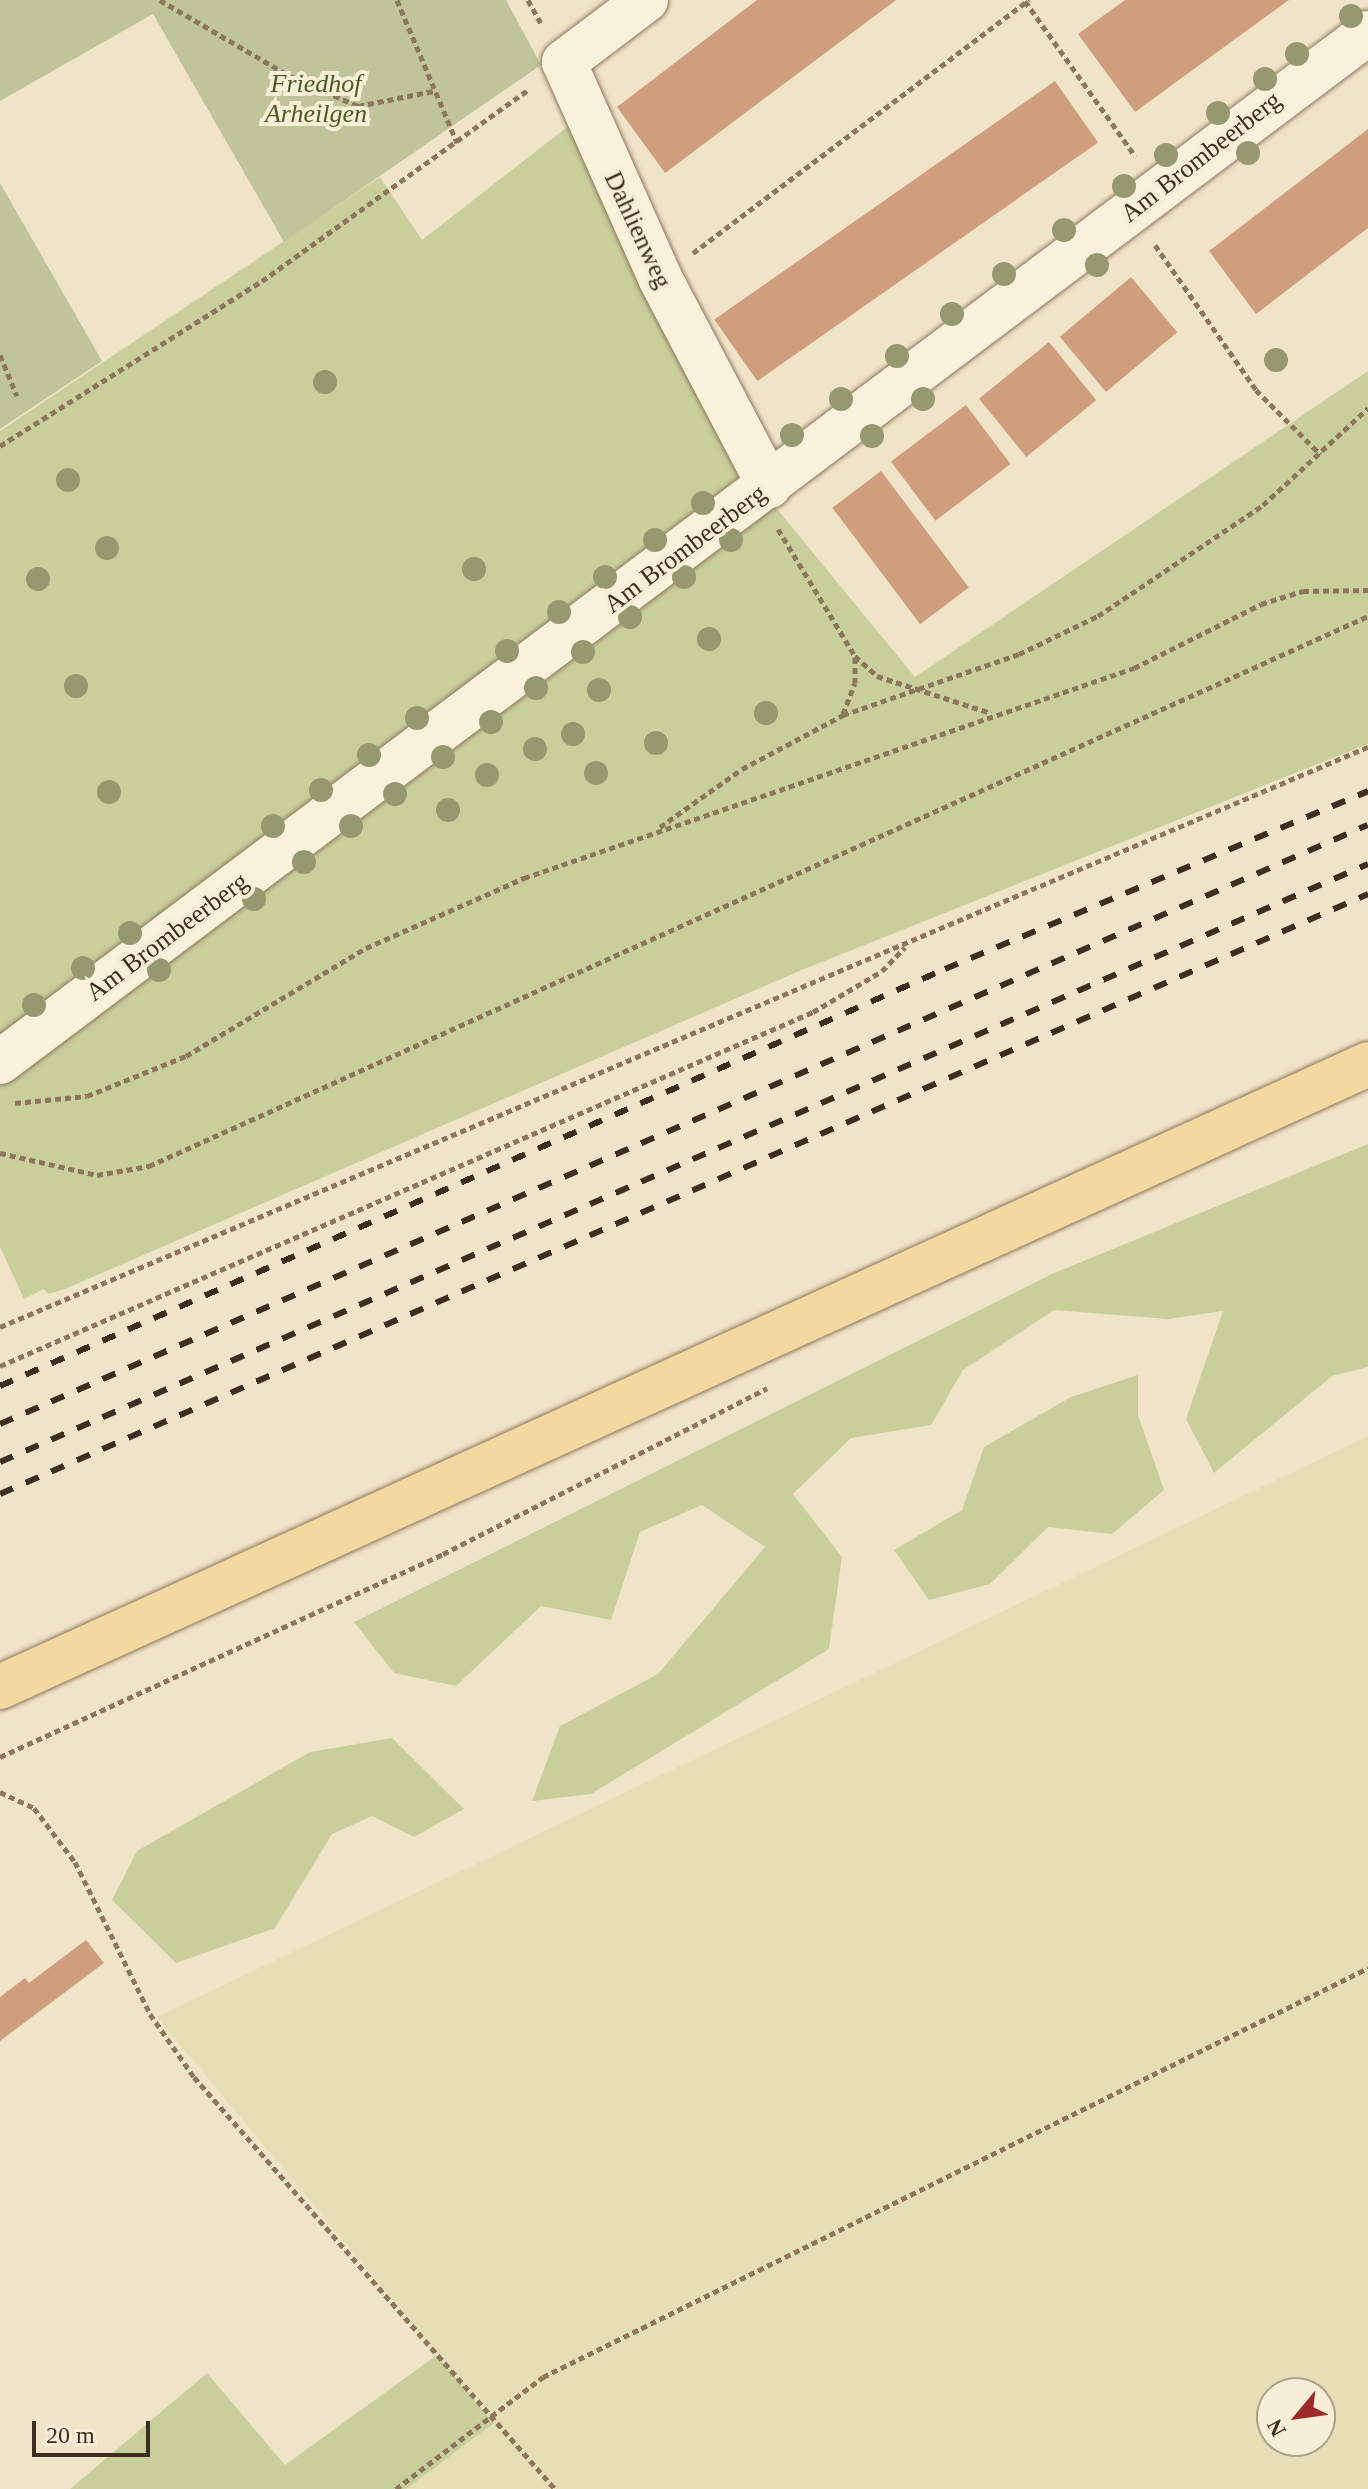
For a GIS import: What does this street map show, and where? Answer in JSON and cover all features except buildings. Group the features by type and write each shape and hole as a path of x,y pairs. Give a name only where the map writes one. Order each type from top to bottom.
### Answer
{"main road":[{"path":"0,1687 1368,1064"}],"street":[{"path":"564,62 646,0"},
{"name":"Am Brombeerberg","path":"2,1082 772,504 1160,189 1368,33"},
{"name":"Dahlienweg","path":"564,62 660,278 772,504"}],"path":[{"path":"160,0 288,75 358,106 434,91"},
{"path":"397,0 457,143"},
{"path":"660,278 1027,1 1160,189"},
{"path":"0,446 262,281 457,143 564,62"},
{"path":"1151,239 1256,390 1320,454"},
{"path":"0,355 17,396"},
{"path":"655,831 742,769 843,715 1019,654 1098,616 1210,544 1320,454 1368,408"},
{"path":"772,504 855,656 877,676 908,690 991,713"},
{"path":"2,1082 87,1096 186,1056 366,948 486,893 991,713 1134,668 1261,604 1303,591 1368,590"},
{"path":"0,1153 97,1175 149,1166 1368,616"},
{"path":"843,715 855,683 855,656"},
{"path":"0,1327 1368,747"},
{"path":"1,1364 813,1012 882,971 909,943"},
{"path":"0,1757 443,1554 775,1384"},
{"path":"0,1792 34,1808 75,1862 135,1985 194,2077 494,2414 555,2489"},
{"path":"396,2489 543,2377 1368,1968"}],"shaded area":[{"path":"1368,1436 1368,2489 406,2489 494,2422 157,2017"}],"green space":[{"name":"Friedhof Arheilgen","path":"0,0 506,0 541,65 284,242 153,14 0,101"},
{"path":"571,124 741,465 915,677 1368,371 1368,744 804,969 65,1289 48,1294 44,1289 24,1299 0,1247 0,431 380,177 422,240"},
{"path":"0,183 102,361 0,429"},
{"path":"1368,1144 1368,1367 1332,1376 1214,1473 1186,1419 1223,1311 1168,1319 1054,1310 963,1370 931,1425 851,1438 793,1494 842,1557 829,1649 591,1794 532,1801 560,1726 658,1674 765,1547 702,1505 640,1532 611,1620 541,1606 456,1686 394,1673 354,1622 1052,1274"},
{"path":"1138,1375 1138,1415 1164,1490 1112,1534 1048,1527 990,1584 929,1600 894,1550 962,1510 984,1447 1071,1397"},
{"path":"392,1738 464,1809 414,1837 372,1816 332,1834 275,1928 176,1963 112,1900 137,1851 310,1752"},
{"path":"437,2355 494,2423 406,2489 70,2489 207,2373 285,2465"}],"railway":[{"path":"0,1386 945,969 1368,791"},
{"path":"0,1424 1368,825"},
{"path":"0,1462 1368,864"},
{"path":"0,1494 1368,894"}]}
